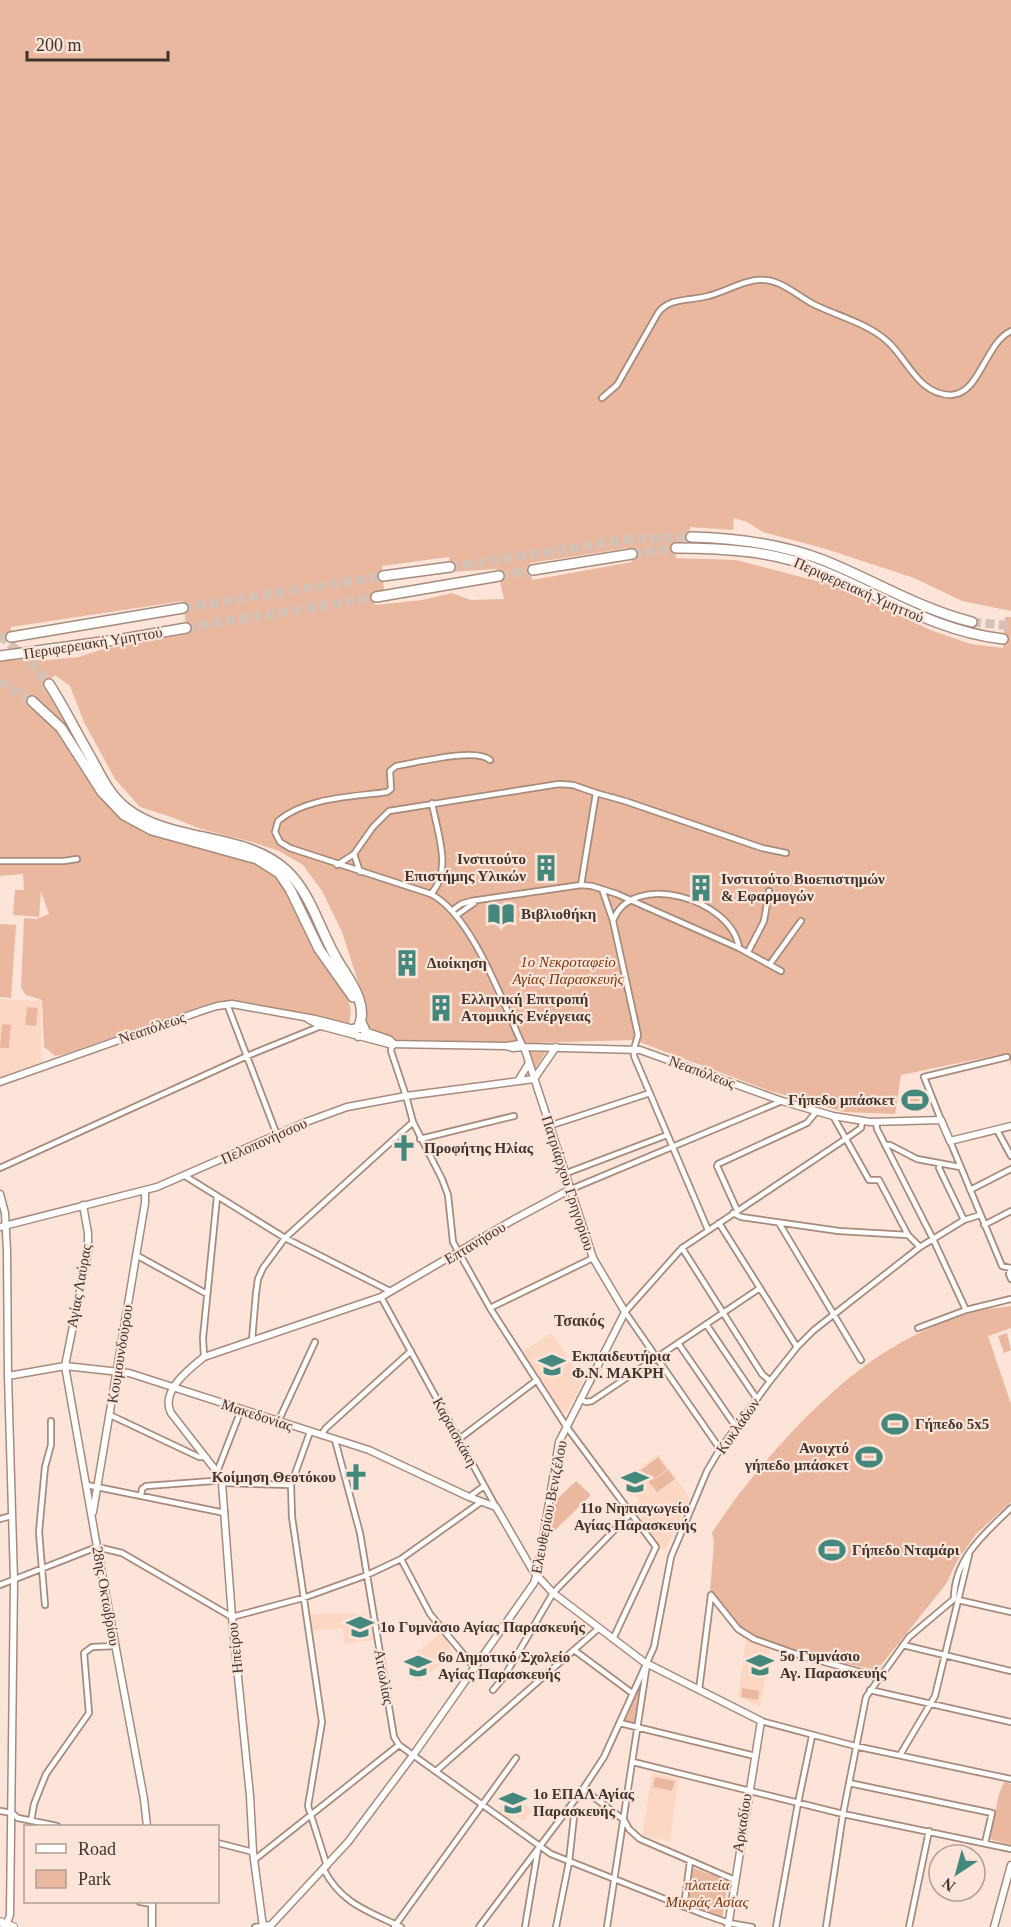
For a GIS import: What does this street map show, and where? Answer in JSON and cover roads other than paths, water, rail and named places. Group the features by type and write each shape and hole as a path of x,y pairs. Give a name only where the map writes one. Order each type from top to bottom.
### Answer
{"highway":[{"name":"Περιφερειακή Υμηττού","path":"691,537 756,542 806,554 856,574 924,606 972,622"},
{"name":"Περιφερειακή Υμηττού","path":"676,548 725,549 788,559 821,570 940,625 968,634 1003,639"},
{"path":"532,570 632,554"},
{"path":"383,576 450,567"},
{"path":"376,597 499,576"},
{"name":"Περιφερειακή Υμηττού","path":"11,636 183,608"},
{"name":"Περιφερειακή Υμηττού","path":"0,656 186,628"},
{"path":"49,684 108,788 126,808 155,824 259,853 277,862 293,876 356,993 361,1009 357,1029"},
{"path":"32,701 61,728 102,792 124,815 156,831 257,859 279,873 290,889 319,949 355,1000 357,1029"},
{"path":"357,1029 392,1044"}],"street":[{"path":"602,398 617,385 658,313 666,305 714,295 753,280 763,279 779,284 812,303 877,334 888,341 920,381 948,395 959,394 968,388 997,341 1011,331"},
{"path":"490,760 486,756 465,755 396,766 390,771 391,789 387,792 307,806 288,814 276,824 276,837 285,845 337,865 431,894 453,910 494,982 524,1047"},
{"path":"337,865 354,854 373,827 389,811 559,784 573,785 762,848 786,853"},
{"path":"581,885 596,793"},
{"path":"431,894 441,878 442,865 432,803"},
{"path":"354,854 360,872"},
{"path":"0,861 77,859"},
{"path":"453,910 463,903 581,885 602,889 631,901 748,952 781,971"},
{"path":"602,889 613,921 638,1035 634,1056 708,1230"},
{"path":"748,952 764,921 769,891"},
{"path":"613,921 616,912 631,901 664,893 694,900 709,907 734,934 739,948"},
{"path":"457,915 476,901"},
{"path":"770,964 801,921"},
{"path":"227,1004 277,1135"},
{"name":"Νεαπόλεως","path":"0,1082 227,1004 322,1020 357,1029 392,1044 634,1049 782,1101 833,1116 862,1122 941,1120"},
{"path":"308,1019 321,1026 357,1029"},
{"path":"0,1168 247,1056 321,1026"},
{"path":"392,1044 391,1051 413,1122 448,1195 453,1242 490,1308 566,1426 656,1547 613,1639"},
{"name":"Πατριάρχου Γρηγορίου","path":"524,1047 593,1258 625,1312"},
{"path":"534,1079 555,1047"},
{"path":"1007,1057 924,1077 1002,1266 1011,1268 1011,1279"},
{"path":"518,1081 529,1063"},
{"name":"Πελοπονήσσου","path":"3,1226 145,1192 316,1118 347,1107 406,1096 534,1079"},
{"path":"549,1126 650,1093"},
{"name":"Επτανήσου","path":"173,1387 204,1357 381,1297 569,1190 782,1101"},
{"path":"816,1112 807,1123 718,1164 735,1211 741,1217 779,1223 839,1231 908,1235"},
{"path":"420,1139 514,1116"},
{"path":"833,1116 869,1180 879,1180 908,1235 920,1247"},
{"path":"252,1340 258,1279 262,1268 285,1238 413,1122"},
{"name":"Ελευθερίου Βενιζέλου","path":"263,1927 273,1926 348,1842 414,1754 534,1583 538,1573 557,1449 566,1426 625,1312 682,1248 861,1128 862,1122"},
{"path":"876,1122 877,1130 933,1239 966,1310"},
{"path":"950,1141 1011,1126"},
{"path":"997,1130 1011,1156"},
{"path":"564,1174 667,1135"},
{"path":"885,1145 890,1145 917,1159 960,1167"},
{"path":"940,1164 939,1168 964,1220"},
{"path":"970,1190 1011,1169"},
{"path":"185,1176 285,1238 390,1292"},
{"name":"Κουμουνδούρου","path":"93,1516 145,1192"},
{"path":"0,1194 4,1204 4,1358 8,1376 14,1580 10,1915 7,1925"},
{"path":"204,1357 203,1338 217,1197"},
{"name":"Αγίας Λαύρας","path":"65,1365 88,1251 88,1233 83,1206"},
{"path":"984,1225 1011,1210"},
{"name":"Κυκλάδων","path":"647,1664 654,1647 671,1557 704,1479 720,1449 770,1381 797,1347 832,1315 920,1247 964,1220 980,1215"},
{"path":"719,1222 797,1347"},
{"path":"779,1223 861,1360"},
{"path":"682,1248 762,1374 770,1381"},
{"path":"136,1255 207,1294"},
{"path":"490,1308 593,1258"},
{"path":"580,1399 586,1402 592,1401 760,1288"},
{"name":"Καραισκάκη","path":"381,1297 496,1507 531,1565 553,1593 647,1664 759,1721"},
{"path":"918,1328 966,1310 1011,1299"},
{"path":"625,1312 720,1449"},
{"path":"706,1324 757,1399"},
{"path":"278,1422 315,1342"},
{"path":"678,1343 736,1427"},
{"path":"321,1436 326,1428 411,1351"},
{"name":"Μακεδονίας","path":"8,1376 65,1365 118,1370 369,1450 469,1497 496,1507"},
{"name":"28ης Οκτωβρίου","path":"65,1365 144,1799 147,1825"},
{"path":"459,1439 537,1380"},
{"path":"173,1387 169,1408 220,1477"},
{"path":"220,1477 241,1410"},
{"path":"110,1415 199,1457 205,1457"},
{"path":"45,1605 39,1532 45,1467 51,1445 51,1421"},
{"path":"310,1432 291,1485 292,1516 322,1726 308,1803 330,1882 346,1900 397,1926 516,1758"},
{"name":"Αιτωλίας","path":"335,1440 360,1533 394,1737 399,1745"},
{"path":"141,1496 142,1489 146,1486 213,1481 220,1477 291,1485"},
{"name":"Ηπείρου","path":"220,1477 250,1796 253,1852 263,1927"},
{"path":"87,1485 225,1513"},
{"path":"148,1497 151,1486"},
{"path":"469,1497 484,1486"},
{"path":"0,1584 97,1547 122,1553 232,1617 303,1598 367,1575 401,1559 481,1502"},
{"path":"956,1600 954,1581 970,1550 984,1533 1011,1508"},
{"path":"493,1690 504,1677 553,1593 632,1513"},
{"path":"0,1519 12,1516"},
{"path":"900,1755 931,1704 970,1550"},
{"path":"401,1559 430,1614 474,1667"},
{"path":"699,1690 711,1595 738,1629 754,1639 802,1656 868,1674 878,1680"},
{"path":"956,1600 1011,1612"},
{"path":"826,1927 843,1814 864,1703 870,1690 909,1637 956,1600"},
{"path":"436,1771 599,1628"},
{"path":"31,1818 46,1774 85,1723 89,1713 84,1656 86,1650 92,1647 116,1646"},
{"path":"903,1646 1011,1671"},
{"path":"574,1650 632,1693"},
{"path":"478,1927 583,1789 604,1757 647,1664"},
{"path":"607,1927 647,1664"},
{"path":"870,1690 1011,1722"},
{"path":"759,1721 855,1746 1011,1779"},
{"name":"Αρκαδίου","path":"727,1925 759,1721"},
{"path":"620,1723 753,1756"},
{"path":"776,1927 812,1736"},
{"path":"254,1860 399,1745 539,1846 568,1862 684,1906 727,1925 752,1927"},
{"path":"633,1762 843,1814 985,1843 992,1813 849,1783"},
{"path":"583,1789 624,1820 629,1829 640,1839 734,1880"},
{"path":"0,1811 12,1812 51,1825"},
{"path":"12,1812 18,1818"},
{"path":"556,1927 574,1816"},
{"path":"11,1824 18,1818 31,1818"},
{"path":"909,1927 929,1831"},
{"path":"987,1843 1011,1849"},
{"path":"219,1844 253,1852"},
{"path":"525,1927 539,1846"},
{"path":"684,1906 690,1861"},
{"path":"994,1927 1011,1865"},
{"path":"152,1903 152,1927"},
{"path":"255,1927 263,1927"}],"tunnel":[{"path":"450,567 630,539 691,537"},
{"path":"632,554 676,548"},
{"path":"499,576 533,570"},
{"path":"183,608 383,576"},
{"path":"186,628 376,597"},
{"path":"972,622 1011,626"},
{"path":"0,635 35,667 49,684"},
{"path":"0,681 32,701"}],"place":[{"name":"Ινστιτούτο Επιστήμης Υλικών","path":"546,868"},
{"name":"Ινστιτούτο Βιοεπιστημών & Εφαρμογών","path":"701,888"},
{"name":"Βιβλιοθήκη","path":"501,914"},
{"name":"Διοίκηση","path":"407,963"},
{"name":"Ελληνική Επιτροπή Ατομικής Ενέργειας","path":"441,1008"},
{"name":"Γήπεδο μπάσκετ","path":"915,1100"},
{"name":"Προφήτης Ηλίας","path":"404,1148"},
{"name":"Εκπαιδευτήρια Φ.Ν. ΜΑΚΡΗ","path":"552,1365"},
{"name":"Γήπεδο 5x5","path":"895,1424"},
{"name":"Ανοιχτό γήπεδο μπάσκετ","path":"869,1457"},
{"name":"Κοίμηση Θεοτόκου","path":"356,1477"},
{"name":"11ο Νηπιαγωγείο Αγίας Παρασκευής","path":"635,1482"},
{"name":"Γήπεδο Νταμάρι","path":"832,1550"},
{"name":"1ο Γυμνάσιο Αγίας Παρασκευής","path":"360,1627"},
{"name":"5ο Γυμνάσιο Αγ. Παρασκευής","path":"760,1665"},
{"name":"6ο Δημοτικό Σχολείο Αγίας Παρασκευής","path":"418,1666"},
{"name":"1ο ΕΠΑΛ Αγίας Παρασκευής","path":"513,1803"}],"district":[{"name":"Τσακός","path":"579,1320"}],"park label":[{"name":"1ο Νεκροταφείο Αγίας Παρασκευής","path":"568,970"},
{"name":"πλατεία Μικράς Ασίας","path":"707,1894"}]}
